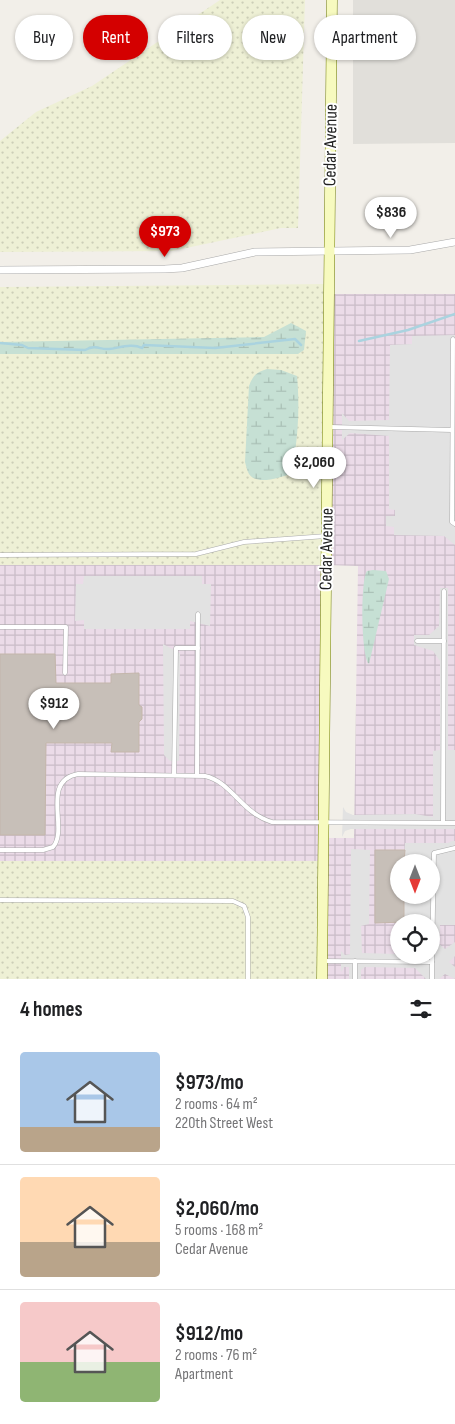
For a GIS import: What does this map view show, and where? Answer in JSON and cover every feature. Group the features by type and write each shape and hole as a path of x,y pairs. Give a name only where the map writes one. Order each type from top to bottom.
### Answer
{"main road":[{"name":"Cedar Avenue","path":"322,979 332,0"}],"street":[{"path":"0,270 182,268 255,252 410,250 455,242"}],"lane":[{"path":"453,339 452,522 455,524"},
{"path":"328,427 452,430"},
{"path":"0,555 196,554 244,542 326,536"},
{"path":"443,822 444,591"},
{"path":"197,774 198,614"},
{"path":"0,627 66,627 66,673"},
{"path":"417,640 444,641"},
{"path":"174,774 176,648 198,648"},
{"path":"0,850 43,850 53,847 56,839 57,801 60,788 63,782 72,775 197,774 220,782 248,811 264,820 283,823 455,822"},
{"path":"433,914 434,853 455,848"},
{"path":"0,900 234,901 244,906 248,917 248,979"},
{"path":"322,961 390,961"},
{"path":"355,961 355,979"},
{"path":"432,964 432,979"}],"shaded area":[{"path":"353,0 455,0 455,143 353,144 353,60 416,60 416,15 353,15"},
{"path":"328,294 455,294 455,979 322,979 323,861 0,861 0,565 326,565","holes":["326,565 358,566 354,838 324,838"]},
{"path":"455,335 455,545 444,536 394,535 394,527 386,526 386,516 395,516 395,510 389,509 389,436 350,433 342,440 342,413 349,421 389,420 390,345 412,344 412,336"},
{"path":"84,576 202,576 202,584 211,584 210,626 190,621 190,629 84,629 84,620 75,621 76,584 83,584"},
{"path":"440,588 448,588 448,750 455,750 455,829 351,829 345,831 342,837 343,807 346,812 353,815 415,814 433,817 433,751 440,750 440,661 433,651 414,645 414,635 429,635 439,626"},
{"path":"163,644 180,653 179,761 170,761 164,755"},
{"path":"455,841 455,925 440,925 440,914 404,914 404,904 440,904 440,854 404,854 405,843 448,843"},
{"path":"351,849 370,850 369,924 361,926 362,953 390,954 390,964 440,964 440,945 445,949 455,942 455,956 449,962 455,967 455,979 445,974 439,979 426,979 415,968 365,967 361,970 361,979 349,979 349,967 344,967 341,972 341,951 345,955 350,954"}],"green space":[{"path":"220,0 305,0 304,33 304,15 242,15 242,60 303,60 298,228 281,228 172,251 0,252 0,141 36,112 92,86 131,60 148,60 148,48 158,42 158,60 232,60 232,15 198,15"},
{"path":"329,284 326,565 0,565 0,287"},
{"path":"291,323 306,331 304,350 298,354 0,354 0,342 264,337"},
{"path":"267,369 281,370 297,376 298,412 297,438 291,474 263,480 253,478 249,474 245,462 249,386 256,374"},
{"path":"367,571 386,571 389,579 369,664 364,649 362,603"},
{"path":"0,861 323,861 322,979 0,979"}],"building":[{"path":"0,654 55,654 56,683 111,683 111,674 139,673 139,705 142,707 142,719 139,722 139,752 111,752 112,743 46,743 45,835 0,835"},
{"path":"375,850 405,850 405,854 390,854 390,904 404,904 404,914 390,914 390,922 375,923"}],"waterway":[{"path":"359,341 408,330 455,314"},
{"path":"0,343 22,345 28,348 85,350 92,347 103,349 130,346 142,348 144,345 215,348 295,339 301,345"}]}
